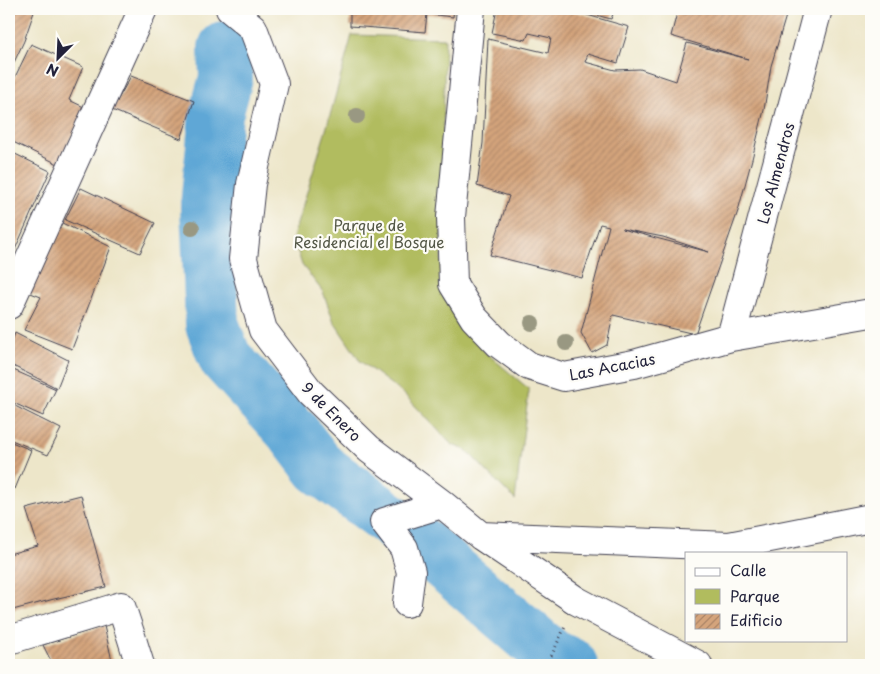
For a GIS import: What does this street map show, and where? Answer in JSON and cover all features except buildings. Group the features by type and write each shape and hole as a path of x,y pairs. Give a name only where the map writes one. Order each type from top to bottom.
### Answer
{"street":[{"path":"9,305 142,9"},
{"name":"9 de Enero","path":"230,9 253,28 274,84 251,184 243,259 263,330 311,393 369,449 437,505 577,601 698,665"},
{"name":"Las Acacias","path":"471,9 451,217 453,284 474,318 499,344 529,366 564,376 634,364 731,337 871,313"},
{"name":"Los Almendros","path":"731,337 818,9"},
{"path":"407,603 411,572 404,548 384,522 437,505"},
{"path":"480,536 730,546 871,518"},
{"path":"9,640 121,606 140,665"}],"path":[{"path":"547,665 554,650"}],"green space":[{"name":"Parque de Residencial el Bosque","path":"352,35 445,38 441,246 442,293 484,351 529,389 515,500 466,450 452,445 404,394 360,361 334,322 323,292 302,265 293,237 326,130"}],"waterway":[{"path":"225,48 226,78 216,115 207,207 212,324 225,358 291,430 320,468 408,533 552,656 571,665"}]}
